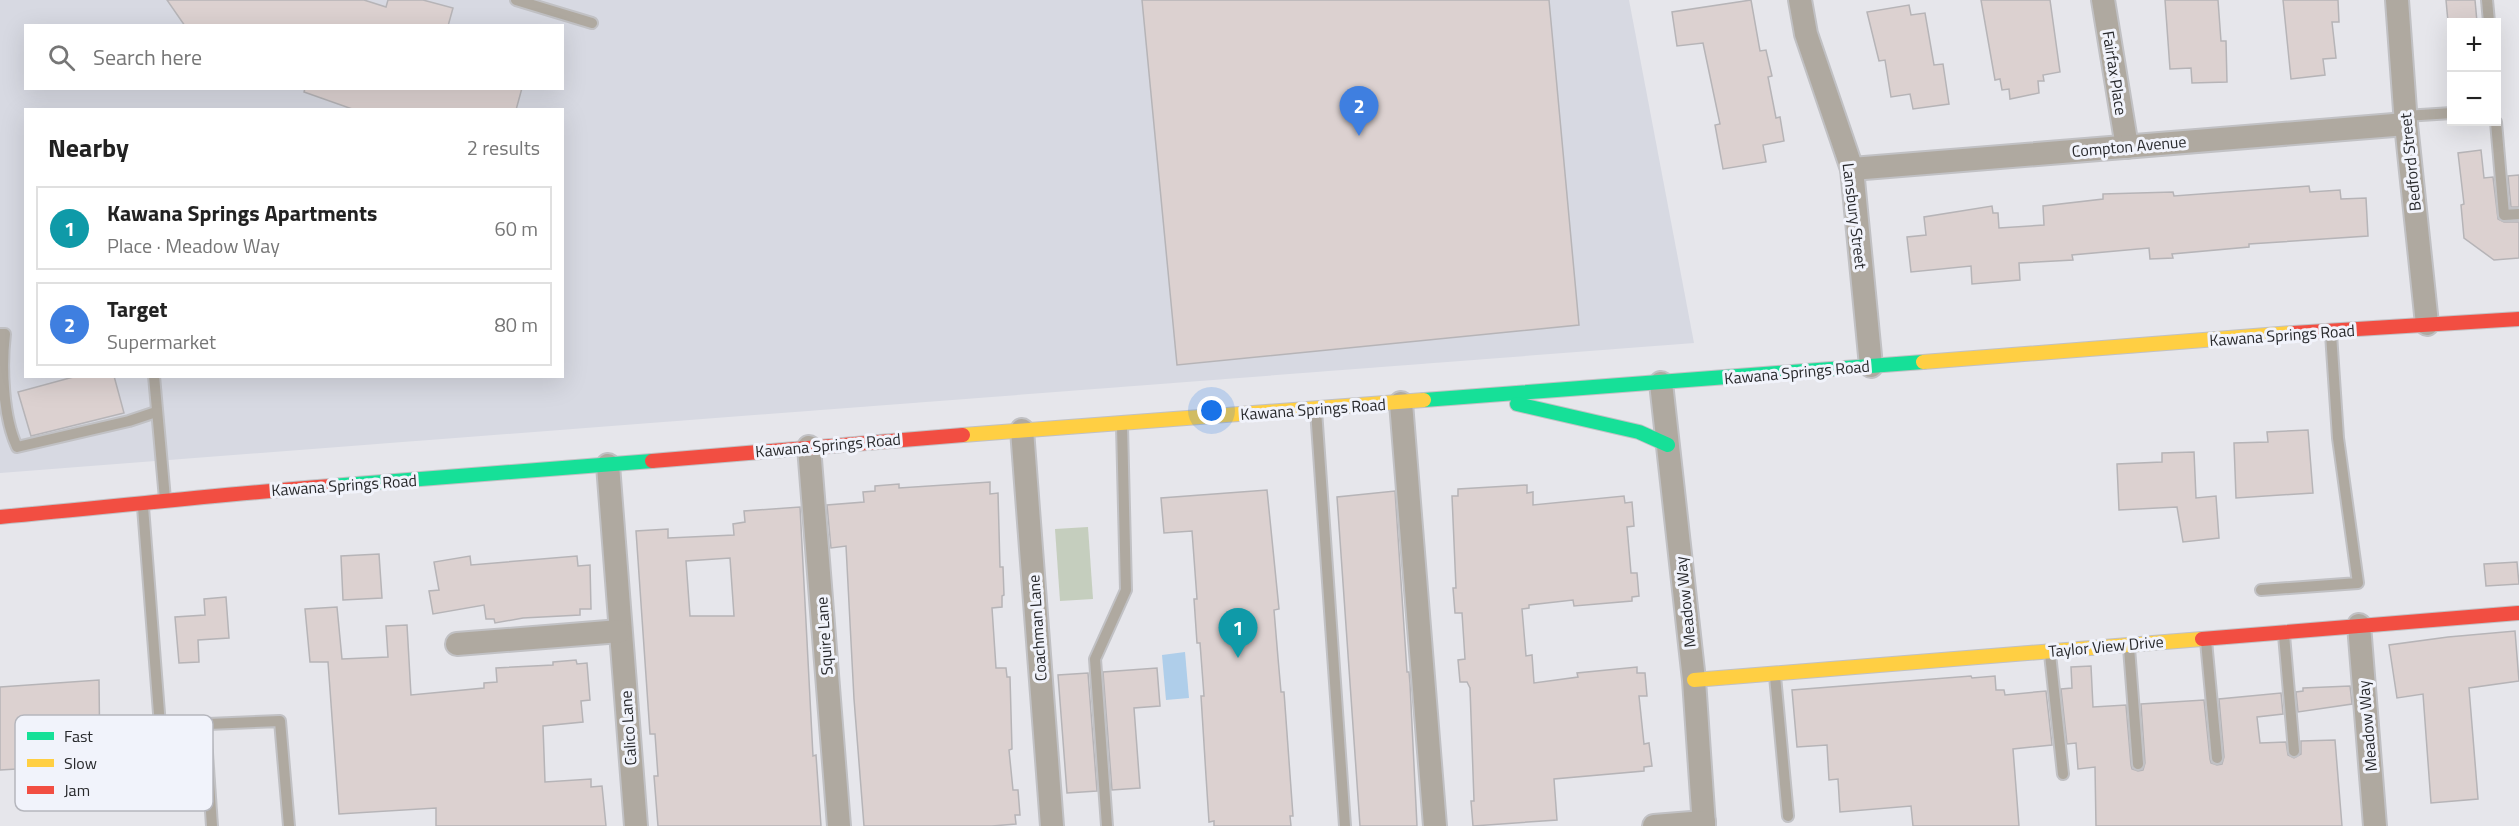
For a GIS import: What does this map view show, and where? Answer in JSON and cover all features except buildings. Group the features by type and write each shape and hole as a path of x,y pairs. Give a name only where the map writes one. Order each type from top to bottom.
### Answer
{"street":[{"name":"Lansbury Street","path":"1800,0 1806,34 1852,169 1871,366"},
{"name":"Fairfax Place","path":"2103,0 2127,147"},
{"name":"Bedford Street","path":"2397,0 2406,120 2427,324"},
{"name":"Compton Avenue","path":"1852,169 2127,147 2406,120"},
{"name":"Kawana Springs Road","path":"0,517 143,504 198,496 608,465 1022,430 2331,331 2519,319"},
{"name":"Meadow Way","path":"1654,826 1704,824 1694,680 1661,383"},
{"path":"1484,396 1639,432 1668,445"},
{"path":"1401,403 1435,826"},
{"name":"Coachman Lane","path":"1022,430 1052,826"},
{"name":"Squire Lane","path":"809,447 839,826"},
{"name":"Calico Lane","path":"608,465 636,826"},
{"name":"Taylor View Drive","path":"1694,680 2518,613"},
{"name":"Meadow Way","path":"2359,625 2375,826"},
{"path":"457,644 620,631"}],"lane":[{"path":"516,0 592,23"},
{"path":"2487,0 2489,18"},
{"path":"2406,120 2447,114"},
{"path":"2496,126 2504,215 2519,214"},
{"path":"2261,590 2358,583 2338,438 2331,331"},
{"path":"3,334 9,428 17,447 129,421 156,412"},
{"path":"154,378 165,500"},
{"path":"1316,408 1346,826"},
{"path":"1107,826 1095,659 1126,590 1122,423"},
{"path":"143,504 159,715"},
{"path":"2283,632 2294,751"},
{"path":"2206,638 2217,759"},
{"path":"2128,644 2138,764"},
{"path":"2050,651 2063,774"},
{"path":"1775,673 1788,816"},
{"path":"213,724 280,721 289,826"},
{"path":"211,811 212,826"}],"shaded area":[{"path":"0,0 1629,0 1694,343 0,473"}],"green space":[{"path":"1088,527 1093,599 1060,601 1055,529"}],"water":[{"path":"1185,652 1189,698 1166,700 1162,655"}],"traffic: fast":[{"path":"1424,400 1923,362"},
{"path":"1517,404 1639,432 1668,445"},
{"path":"331,486 652,461"}],"traffic: slow":[{"path":"1923,362 2293,333"},
{"path":"963,435 1424,400"},
{"path":"1694,680 2202,639"}],"traffic: jam":[{"path":"2293,333 2519,319"},
{"path":"652,461 963,435"},
{"path":"0,517 331,486"},
{"path":"2202,639 2518,613"}],"place":[{"name":"Target","path":"1359,136"},
{"name":"Kawana Springs Apartments","path":"1238,658"}]}
